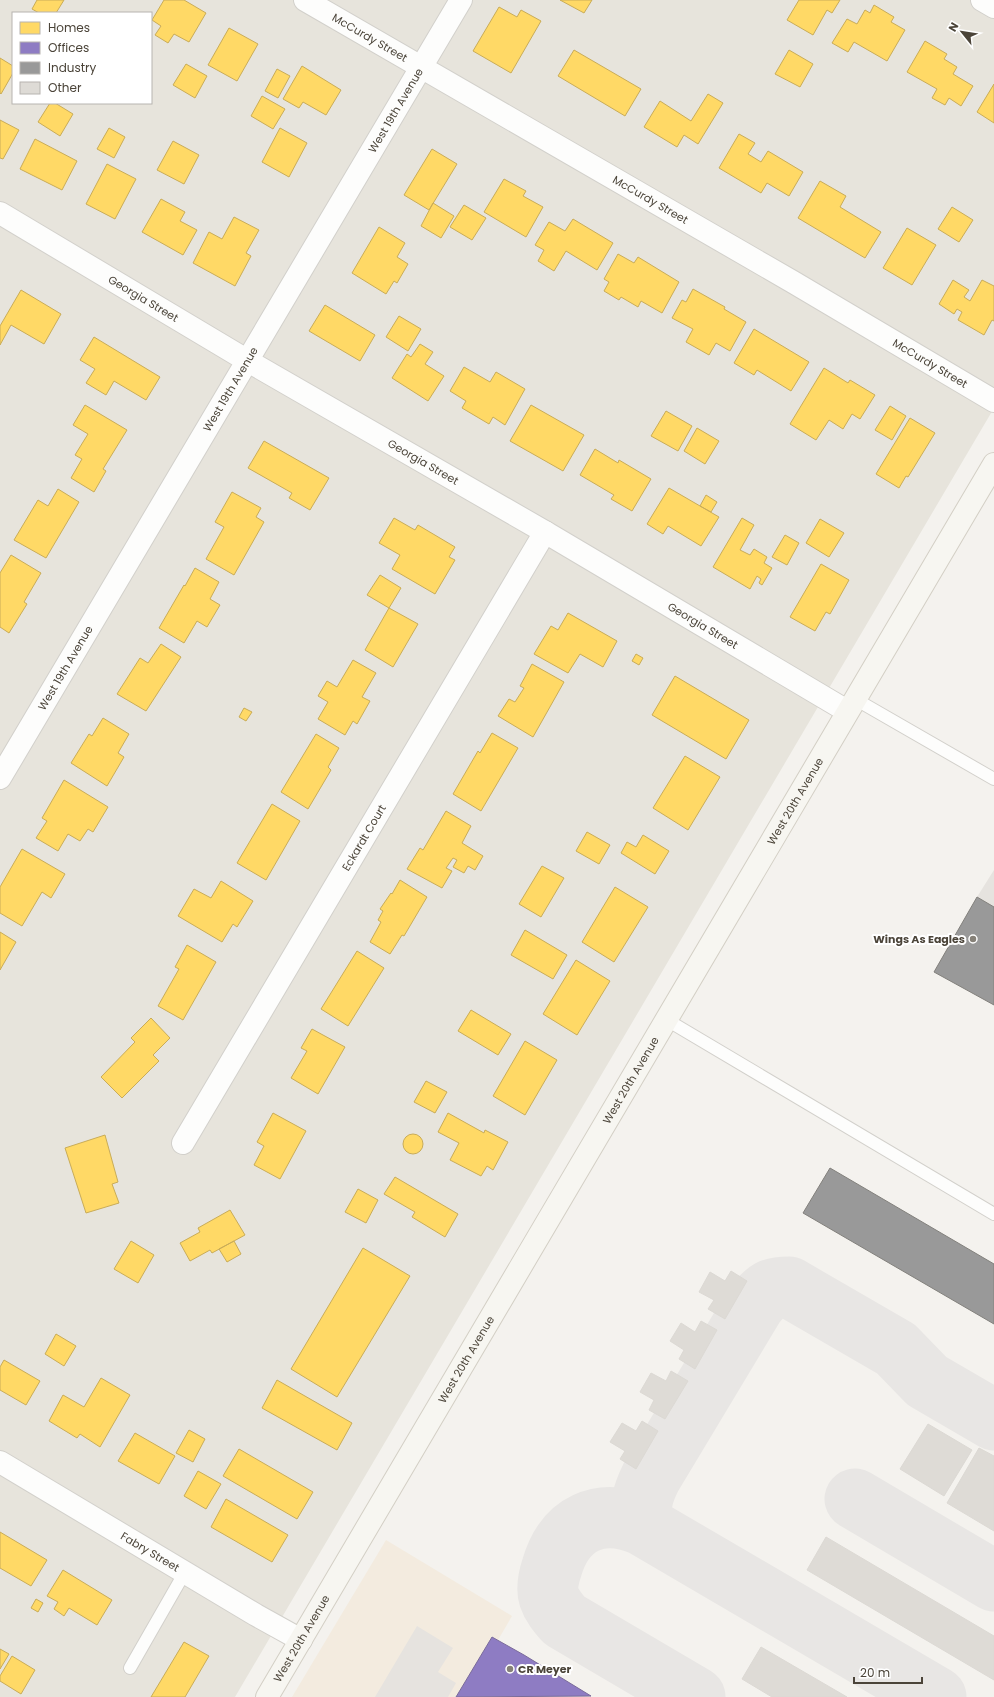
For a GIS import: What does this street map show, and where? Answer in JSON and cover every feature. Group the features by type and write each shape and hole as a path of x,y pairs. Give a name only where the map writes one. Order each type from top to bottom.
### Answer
{"main road":[{"name":"West 20th Avenue","path":"267,1697 994,464"}],"street":[{"name":"McCurdy Street","path":"305,0 800,286 994,401"},
{"name":"West 19th Avenue","path":"0,778 461,0"},
{"path":"982,0 994,7"},
{"name":"Georgia Street","path":"0,213 248,361 545,532 851,705"},
{"name":"Eckardt Court","path":"183,1143 545,532"},
{"name":"Fabry Street","path":"0,1462 256,1615 302,1640"}],"lane":[{"path":"851,705 994,779"},
{"path":"666,1020 994,1214"},
{"path":"130,1668 185,1572"}],"shaded area":[{"path":"0,0 994,0 994,408 235,1697 0,1697"},
{"path":"994,870 994,907 977,897"},
{"path":"386,1540 512,1616 498,1640 591,1697 292,1697"},
{"path":"417,1626 453,1648 438,1672 456,1683 448,1697 375,1697"}],"building: Homes":[{"path":"37,0 64,0 57,12 37,12 32,9"},
{"path":"164,0 184,0 206,13 189,42 174,34 168,43 155,35 161,26 152,20"},
{"path":"560,0 592,0 584,13"},
{"path":"799,0 840,0 832,13 827,10 813,35 787,20"},
{"path":"874,5 894,17 891,22 905,30 887,61 854,42 848,52 832,43 847,19 857,24 865,10 870,13"},
{"path":"499,7 517,17 521,10 541,21 511,73 473,51"},
{"path":"229,28 258,44 237,81 208,65"},
{"path":"925,41 947,54 944,59 957,67 953,74 973,86 961,106 949,98 945,105 932,98 937,89 907,72"},
{"path":"574,50 641,89 625,116 558,76"},
{"path":"789,50 813,64 800,87 775,74"},
{"path":"0,58 12,65 12,75 1,94"},
{"path":"186,64 207,76 195,98 173,85"},
{"path":"302,66 341,90 326,115 303,102 299,108 283,99"},
{"path":"277,69 290,76 278,98 265,91"},
{"path":"994,84 994,123 977,112"},
{"path":"708,94 723,103 698,144 684,135 677,147 644,127 660,101 691,121"},
{"path":"262,96 285,109 273,129 251,116"},
{"path":"49,104 57,104 73,114 60,136 38,122"},
{"path":"0,120 19,130 3,159 0,158"},
{"path":"109,128 125,137 114,158 97,149"},
{"path":"280,128 307,143 289,177 262,162"},
{"path":"739,134 755,143 748,154 761,162 768,151 803,172 789,196 767,183 761,193 719,168"},
{"path":"35,139 77,161 62,190 20,169"},
{"path":"173,141 199,155 184,184 157,170"},
{"path":"432,149 457,164 429,210 404,195"},
{"path":"107,164 136,179 115,219 86,204"},
{"path":"504,179 526,191 523,196 543,207 526,237 484,212"},
{"path":"820,181 846,196 840,207 881,232 865,258 798,218"},
{"path":"161,199 185,212 180,221 197,230 183,255 142,232"},
{"path":"433,203 454,216 441,238 421,226"},
{"path":"464,205 486,218 472,240 450,227"},
{"path":"952,207 973,220 959,242 938,229"},
{"path":"234,217 259,230 246,253 251,256 235,286 193,263 209,232 222,239"},
{"path":"573,219 613,243 597,270 566,251 554,271 538,261 544,250 535,245 549,222 565,231"},
{"path":"379,227 405,243 397,257 408,264 397,283 394,281 386,294 352,273"},
{"path":"907,228 936,245 912,285 883,268"},
{"path":"618,254 634,263 638,257 679,282 662,313 641,301 638,307 621,297 619,300 604,291 609,282 604,279"},
{"path":"953,280 969,290 964,297 970,301 982,280 994,286 994,321 992,320 984,335 958,320 962,312 957,309 954,314 939,304"},
{"path":"693,289 725,307 724,309 746,322 730,351 716,343 709,355 686,342 693,329 672,318 682,300 686,302"},
{"path":"21,290 61,314 44,344 11,325 0,345 0,326"},
{"path":"325,305 375,335 360,361 309,331"},
{"path":"399,316 421,329 408,351 386,337"},
{"path":"754,329 809,362 791,391 757,370 754,375 734,363"},
{"path":"94,337 160,377 146,400 114,381 106,395 86,383 95,369 80,360"},
{"path":"420,344 433,352 425,364 444,376 428,401 392,378 407,354 411,357"},
{"path":"464,367 490,382 496,372 525,389 505,425 493,417 489,424 462,408 466,401 450,391"},
{"path":"824,368 848,383 850,380 875,395 860,419 852,414 843,429 829,420 816,440 790,424"},
{"path":"85,405 127,430 103,469 106,471 94,492 71,478 82,459 75,455 88,434 73,425"},
{"path":"531,405 584,435 563,471 510,441"},
{"path":"890,406 906,416 892,440 875,430"},
{"path":"666,411 692,426 678,451 651,436"},
{"path":"910,418 935,433 908,477 906,476 899,488 876,474"},
{"path":"697,428 719,441 705,464 684,451"},
{"path":"264,441 329,478 310,510 289,498 292,493 248,468"},
{"path":"595,449 618,463 619,460 651,479 632,511 611,499 614,495 580,475"},
{"path":"669,488 719,517 701,546 668,526 663,534 647,524"},
{"path":"58,489 79,502 46,558 14,540 38,500 48,506"},
{"path":"232,492 261,508 256,517 264,522 234,575 206,559 224,527 215,522"},
{"path":"706,495 717,502 711,512 700,506"},
{"path":"394,518 415,530 418,525 455,547 449,557 455,560 435,594 392,569 400,555 379,543"},
{"path":"742,518 754,525 740,550 750,555 754,549 767,557 764,563 772,568 762,585 759,583 761,579 757,576 750,589 713,567"},
{"path":"820,519 844,533 829,557 806,543"},
{"path":"785,535 799,543 787,565 772,557"},
{"path":"11,555 41,573 24,602 27,604 9,633 0,627 0,573"},
{"path":"821,564 849,580 830,614 826,612 815,631 790,617"},
{"path":"195,568 219,582 210,599 220,605 207,627 197,621 184,643 159,628"},
{"path":"380,575 401,588 389,608 367,595"},
{"path":"389,608 418,624 393,667 365,650"},
{"path":"568,613 617,641 603,667 580,654 568,673 534,654 551,626 558,630"},
{"path":"161,644 181,657 146,711 117,694 140,658 148,663"},
{"path":"636,654 643,658 639,665 632,661"},
{"path":"353,660 376,673 362,697 370,701 357,724 353,721 345,735 318,719 328,702 318,696 327,681 337,687"},
{"path":"532,664 564,682 533,737 498,716 509,699 515,702 524,688 520,686"},
{"path":"675,676 749,720 726,759 652,715"},
{"path":"244,708 252,712 246,721 239,717"},
{"path":"103,718 129,734 118,753 124,757 107,786 71,763 89,734 92,736"},
{"path":"492,733 518,748 481,811 453,794 478,751 480,753"},
{"path":"316,734 339,748 328,767 331,770 308,809 281,792"},
{"path":"685,756 720,777 688,830 653,808"},
{"path":"64,780 108,807 93,832 88,829 80,841 68,834 58,851 36,838 47,821 42,818"},
{"path":"272,804 300,821 266,880 237,863"},
{"path":"446,811 471,826 462,843 483,856 475,870 468,866 464,873 453,867 457,860 453,858 446,868 452,871 442,888 407,869 420,848 423,850"},
{"path":"587,832 610,845 599,864 576,851"},
{"path":"643,835 669,851 655,874 621,853 627,842 636,847"},
{"path":"22,849 65,874 51,898 42,892 22,926 0,913 0,887"},
{"path":"542,866 564,878 541,917 519,904"},
{"path":"400,880 427,897 404,936 402,935 390,954 370,942 381,922 378,920 383,911 380,909 391,893 392,894"},
{"path":"221,881 253,901 237,927 233,924 222,942 178,916 194,889 211,898"},
{"path":"615,887 648,907 614,962 582,942"},
{"path":"525,930 567,955 553,979 511,955"},
{"path":"0,932 16,942 0,970"},
{"path":"187,945 216,962 183,1020 158,1006 179,969 175,967"},
{"path":"357,951 384,968 348,1026 321,1009"},
{"path":"576,960 610,981 577,1035 543,1014"},
{"path":"471,1010 511,1034 498,1055 458,1031"},
{"path":"151,1018 170,1038 153,1055 159,1061 122,1098 101,1077 135,1042 131,1038"},
{"path":"312,1029 345,1047 318,1094 291,1078 307,1051 301,1048"},
{"path":"525,1041 557,1060 525,1115 493,1096"},
{"path":"426,1081 447,1092 435,1113 414,1102"},
{"path":"273,1113 306,1131 280,1179 254,1165 264,1146 257,1142"},
{"path":"448,1113 484,1133 485,1130 508,1142 493,1170 487,1166 481,1176 450,1160 459,1143 438,1132"},
{"path":"409,1134 417,1134 423,1140 423,1148 417,1154 409,1154 403,1148 403,1140"},
{"path":"105,1135 118,1182 112,1184 119,1203 86,1213 65,1148"},
{"path":"395,1177 458,1214 445,1237 412,1217 415,1212 384,1194"},
{"path":"358,1189 378,1200 366,1223 345,1212"},
{"path":"230,1210 245,1235 212,1253 210,1250 190,1261 180,1243 200,1232 198,1228"},
{"path":"131,1241 154,1255 138,1283 114,1269"},
{"path":"234,1241 241,1254 227,1262 219,1249"},
{"path":"363,1248 410,1276 337,1397 291,1369"},
{"path":"56,1334 76,1346 64,1366 45,1354"},
{"path":"4,1360 40,1381 26,1405 0,1390 0,1367"},
{"path":"101,1378 130,1395 100,1447 80,1434 77,1438 49,1421 63,1395 84,1407"},
{"path":"277,1380 352,1423 337,1450 262,1408"},
{"path":"189,1430 205,1439 193,1462 176,1453"},
{"path":"135,1433 175,1456 159,1484 118,1461"},
{"path":"239,1449 313,1492 297,1519 223,1476"},
{"path":"198,1471 221,1484 206,1509 184,1496"},
{"path":"226,1499 288,1535 272,1562 211,1527"},
{"path":"0,1532 47,1560 31,1586 0,1568"},
{"path":"63,1570 112,1600 97,1625 69,1608 64,1616 54,1609 58,1602 47,1596"},
{"path":"36,1599 43,1603 38,1612 31,1608"},
{"path":"184,1642 209,1656 185,1697 151,1697"},
{"path":"0,1649 9,1654 0,1669"},
{"path":"12,1656 35,1670 21,1694 0,1681 0,1676"}],"building: Offices":[{"name":"CR Meyer","path":"492,1637 524,1655 591,1696 456,1697"}],"building: Industry":[{"name":"Wings As Eagles","path":"977,897 994,907 994,1005 934,972"},
{"path":"830,1168 994,1264 994,1324 803,1213"}],"building: Other":[{"path":"731,1271 747,1281 725,1319 708,1309 714,1300 699,1292 710,1272 725,1281"},
{"path":"701,1321 717,1330 695,1369 679,1359 684,1350 670,1341 681,1323 695,1332"},
{"path":"671,1371 688,1381 665,1419 649,1410 654,1400 640,1392 651,1373 666,1381"},
{"path":"642,1421 658,1431 636,1469 620,1459 625,1451 610,1442 622,1423 636,1431"},
{"path":"928,1424 972,1450 944,1496 900,1469"},
{"path":"979,1448 994,1456 994,1531 947,1503"},
{"path":"826,1537 994,1636 994,1680 807,1570"},
{"path":"761,1647 847,1697 772,1697 742,1679"}],"taxiway":[{"path":"642,1525 642,1500 651,1477 755,1304 766,1292 773,1289 789,1287 896,1349 927,1381 994,1420"},
{"path":"855,1499 994,1581"},
{"path":"695,1697 564,1620 555,1609 548,1593 550,1574 558,1552 566,1539 575,1530 586,1523 598,1519 612,1518 627,1520 642,1525 936,1697"}],"place":[{"name":"Wings As Eagles","path":"973,939"},
{"name":"CR Meyer","path":"510,1669"}]}
